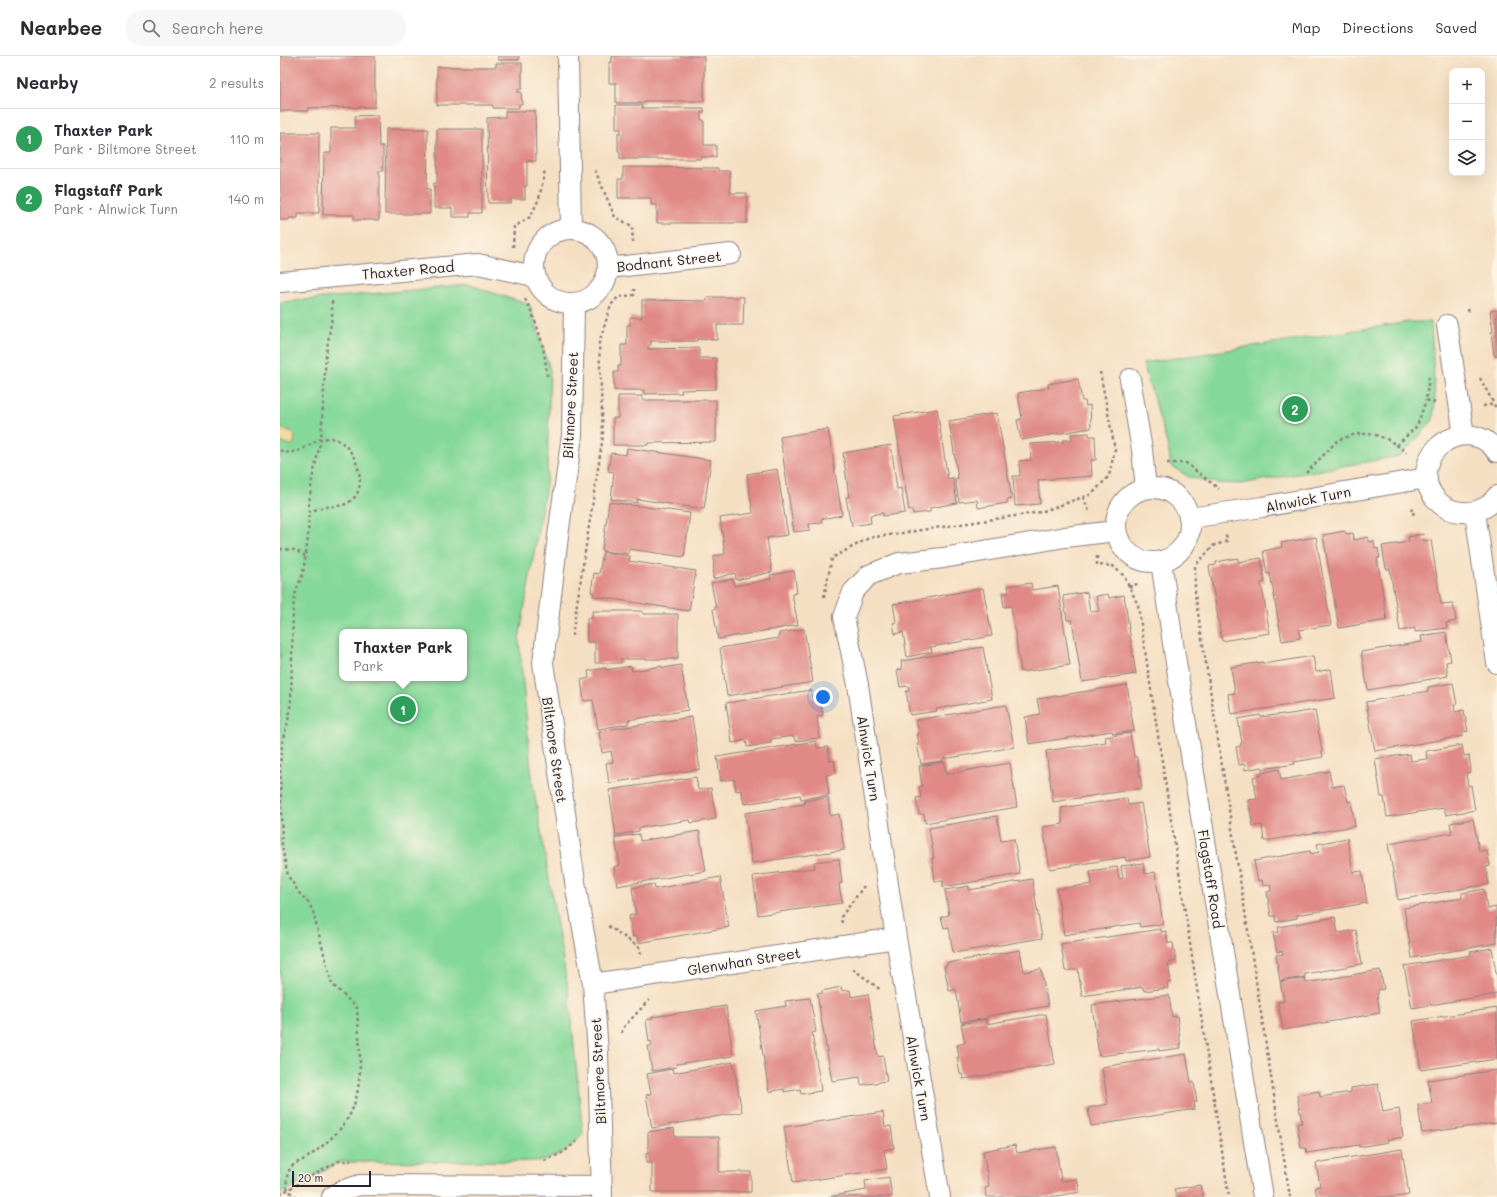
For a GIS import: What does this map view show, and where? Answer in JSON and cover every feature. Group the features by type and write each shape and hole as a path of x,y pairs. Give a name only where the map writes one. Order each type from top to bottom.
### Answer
{"street":[{"path":"568,56 571,228"},
{"path":"571,228 583,230 602,244 607,256 608,268 606,278 601,288 593,295 574,303 561,302 549,296 540,287 534,276 533,265 535,253 540,243 549,235 559,230 571,228"},
{"name":"Bodnant Street","path":"608,268 731,254"},
{"name":"Thaxter Road","path":"280,282 478,264 534,276"},
{"name":"Biltmore Street","path":"574,303 572,435 543,662 577,895 593,984 598,1054 602,1192"},
{"path":"1447,324 1464,435"},
{"path":"1130,379 1144,463 1146,488"},
{"path":"1497,452 1485,440 1475,436 1455,436 1446,440 1433,452 1427,469 1427,478 1430,491 1438,502 1449,510 1462,513 1475,512 1486,507 1497,496"},
{"name":"Alnwick Turn","path":"1190,518 1427,478"},
{"path":"1146,488 1158,488 1169,491 1179,498 1186,507 1190,518 1190,530 1187,540 1181,550 1172,557 1161,561 1150,562 1138,559 1128,552 1120,543 1116,531 1116,520 1119,509 1126,499 1135,492 1146,488"},
{"path":"1475,512 1497,663"},
{"name":"Alnwick Turn","path":"940,1197 896,938 858,685 844,617 853,592 869,575 899,563 943,558 1065,537 1116,531"},
{"name":"Flagstaff Road","path":"1161,561 1174,650 1263,1197"},
{"name":"Glenwhan Street","path":"593,984 896,938"},
{"path":"332,1197 341,1191 360,1185 602,1192"}],"path":[{"path":"545,169 539,199 530,216 514,227 511,291 522,294 533,314 545,355 548,377"},
{"path":"572,638 603,436 599,343 611,305 618,296 634,295 632,226 615,217 594,169"},
{"path":"297,1197 288,1190 286,1182 291,1167 309,1157 328,1141 345,1123 356,1101 360,1073 357,1008 332,984 313,912 309,904 288,876 282,846 280,764 291,701 293,609 296,591 302,573 308,538 308,512 312,480 321,439 326,354 332,317 333,296"},
{"path":"1468,309 1469,316"},
{"path":"823,602 832,558 869,538 1041,512 1092,494 1109,476 1115,449 1100,372"},
{"path":"1479,377 1497,410"},
{"path":"1397,445 1417,426 1426,400"},
{"path":"280,450 288,452 300,450 312,442 331,438 339,440 346,445 354,457 359,480 358,491 355,497 342,506 325,507 308,512"},
{"path":"1112,463 1186,463 1220,490 1227,541 1213,546 1195,566 1195,594 1290,1197"},
{"path":"1083,497 1097,528 1097,565 1112,566 1124,576 1138,605 1229,1197"},
{"path":"280,549 295,550 305,556"},
{"path":"865,885 841,917 850,967 883,991"},
{"path":"607,926 639,947 649,1000 622,1029 622,1037"},
{"path":"543,1162 564,1152 578,1140"},
{"path":"280,1194 340,1162 355,1162"}],"green space":[{"path":"470,285 530,305 550,370 547,478 519,640 532,779 569,995 583,1135 564,1152 543,1161 340,1162 280,1194 280,302"},
{"path":"1409,322 1431,322 1435,398 1433,420 1400,456 1241,484 1217,483 1189,477 1171,466 1168,447 1143,363"}],"sand":[{"path":"280,428 293,432 295,435 294,443 292,445 280,442"}],"building":[{"path":"280,56 375,56 375,107 308,108 308,111 280,111"},
{"path":"498,56 519,56 519,60 498,60"},
{"path":"612,56 704,56 704,101 645,101 645,103 616,103 616,83 609,83 609,62 612,62"},
{"path":"496,63 522,63 522,89 518,89 518,92 521,92 522,104 519,104 519,108 493,108 493,105 437,105 437,67 496,67"},
{"path":"616,105 642,105 642,108 704,108 704,112 701,112 701,120 704,120 704,145 716,145 716,157 700,157 700,159 620,159 620,151 618,151 618,133 621,133 621,129 616,129"},
{"path":"505,111 535,111 536,161 527,161 527,186 525,186 525,199 511,199 511,203 488,203 487,118 505,117"},
{"path":"378,115 379,146 383,146 383,171 379,171 379,220 354,220 354,215 323,215 324,153 331,153 331,128 355,128 355,116"},
{"path":"386,129 428,129 427,189 430,189 430,214 385,214"},
{"path":"437,129 482,129 482,213 470,213 470,217 452,217 452,208 434,208 434,183 437,183"},
{"path":"280,133 319,133 319,213 298,213 298,218 280,220"},
{"path":"623,167 718,168 718,171 730,171 730,193 747,193 747,223 657,223 657,205 651,205 651,198 618,198 618,179 623,179"},
{"path":"707,297 744,297 743,325 717,325 717,340 697,339 697,341 651,341 651,345 648,345 648,349 699,348 699,358 716,358 716,389 681,390 682,393 644,394 644,390 614,390 614,372 618,372 618,366 621,366 621,345 627,345 627,325 630,325 630,317 642,318 642,300 707,301"},
{"path":"1497,310 1497,357 1494,355 1490,311"},
{"path":"1078,379 1082,401 1085,401 1086,406 1090,405 1091,428 1021,440 1017,420 1022,419 1018,393 1049,388 1048,384"},
{"path":"618,396 642,396 642,400 716,400 716,442 613,445 613,418 618,418"},
{"path":"937,409 948,479 953,478 957,503 930,508 930,512 913,514 912,510 909,511 894,416"},
{"path":"997,413 1012,499 1007,500 1007,503 978,508 977,500 959,502 955,479 958,478 949,421"},
{"path":"828,429 842,515 821,519 822,523 809,524 810,530 794,532 780,437"},
{"path":"1089,433 1089,436 1095,436 1096,460 1091,460 1092,476 1038,480 1040,504 1015,506 1013,476 1020,476 1019,461 1031,460 1030,444 1063,442 1063,440 1072,440 1071,434"},
{"path":"891,445 897,489 901,488 905,513 883,516 883,513 870,515 871,523 852,526 846,497 849,497 843,453"},
{"path":"627,448 711,460 704,509 637,499 637,503 611,499 614,472 608,471 611,453 626,455"},
{"path":"777,469 788,535 767,538 772,572 736,580 735,573 713,579 714,556 725,554 720,518 753,513 747,474"},
{"path":"609,502 690,513 684,557 629,549 628,554 602,551"},
{"path":"1345,531 1346,534 1353,533 1354,540 1368,537 1368,542 1374,541 1375,549 1378,548 1380,558 1377,558 1387,620 1339,628 1323,535"},
{"path":"1423,534 1424,541 1431,540 1441,604 1453,603 1456,621 1446,623 1447,628 1415,632 1415,628 1400,631 1390,569 1386,569 1382,546 1409,542 1408,537"},
{"path":"1316,537 1331,625 1299,630 1300,638 1282,641 1270,573 1267,574 1263,551 1282,547 1281,543"},
{"path":"603,552 630,556 629,561 696,571 689,611 593,596 594,593 591,592 594,573 599,574"},
{"path":"1238,558 1238,562 1261,558 1265,582 1261,583 1270,633 1222,641 1209,566 1216,565 1216,562"},
{"path":"794,571 797,593 792,594 798,625 718,639 713,609 716,608 711,583 733,579 734,586 771,579 770,575"},
{"path":"1031,583 1032,590 1058,586 1070,665 1021,672 1011,606 1004,607 1002,593 1009,593 1008,586"},
{"path":"983,588 992,636 931,647 932,652 907,657 903,632 895,634 893,623 896,622 893,604"},
{"path":"1087,592 1090,612 1099,611 1096,596 1108,594 1109,598 1124,595 1136,674 1082,682 1072,620 1067,620 1063,596"},
{"path":"592,611 643,611 643,614 678,614 678,659 621,659 621,663 595,663 595,642 587,642 587,618 592,618"},
{"path":"804,629 813,682 727,696 720,648 779,638 779,633"},
{"path":"1446,632 1451,661 1446,662 1448,676 1368,690 1361,652 1422,642 1421,636"},
{"path":"983,647 992,699 936,709 937,711 910,715 906,691 909,691 909,686 900,687 897,670 902,669 901,661"},
{"path":"1313,656 1316,672 1331,669 1335,698 1231,714 1228,694 1235,693 1231,667 1263,662 1263,664"},
{"path":"681,665 688,710 628,720 628,724 598,729 593,700 584,701 581,680 589,678 588,671 631,666 632,671 662,666 663,668"},
{"path":"1453,683 1457,705 1454,705 1455,712 1464,710 1468,731 1462,732 1463,736 1375,751 1366,702 1428,691 1428,687"},
{"path":"1127,685 1134,731 1113,734 1112,731 1029,744 1025,717 1040,714 1037,699"},
{"path":"811,690 812,698 820,697 823,715 817,716 820,738 795,741 794,736 771,739 771,743 747,747 746,740 732,743 726,703"},
{"path":"1006,705 1014,747 921,764 917,743 919,743 917,734 919,734 916,720"},
{"path":"1315,710 1323,757 1294,762 1295,764 1262,769 1262,767 1245,770 1244,764 1239,765 1236,747 1241,746 1240,744 1242,743 1238,719 1260,715 1261,717 1284,715"},
{"path":"692,717 700,769 609,783 606,763 613,762 611,751 602,753 599,731"},
{"path":"1130,733 1134,757 1137,757 1142,788 1053,802 1046,751 1106,742 1105,737"},
{"path":"816,741 817,748 828,747 830,761 834,760 836,773 826,775 829,795 801,799 800,795 744,804 741,790 736,791 734,779 721,781 717,757"},
{"path":"1462,745 1464,756 1469,755 1471,772 1466,773 1468,786 1471,785 1475,810 1446,815 1444,808 1387,817 1384,797 1381,797 1375,759 1410,754 1411,761 1427,759 1426,751"},
{"path":"944,762 946,774 1010,763 1017,807 925,823 924,814 919,814 916,798 921,797 919,787 922,786 919,766"},
{"path":"1279,769 1281,780 1329,771 1332,787 1344,785 1348,802 1351,801 1355,826 1264,841 1262,825 1253,826 1248,800 1257,799 1253,777 1262,775 1261,773"},
{"path":"696,777 698,790 711,788 716,819 691,823 690,820 639,828 639,831 616,835 609,790"},
{"path":"828,797 830,816 839,814 844,850 752,863 745,813 805,804 804,801"},
{"path":"1127,798 1128,805 1141,803 1150,857 1126,861 1125,857 1050,869 1043,827 1063,824 1061,808"},
{"path":"997,816 1001,841 1014,839 1020,874 943,887 943,881 935,881 932,858 934,858 929,828"},
{"path":"1473,819 1479,851 1487,850 1490,866 1486,867 1489,884 1398,900 1388,844 1452,833 1450,823"},
{"path":"699,831 706,871 617,886 614,867 620,865 615,837 639,834 640,841"},
{"path":"1347,838 1353,872 1362,871 1367,903 1297,915 1297,918 1276,922 1275,916 1271,916 1267,892 1271,891 1270,885 1263,886 1262,880 1258,881 1254,861 1310,851 1311,854 1319,852 1317,844"},
{"path":"839,859 842,883 839,884 842,903 758,915 753,876 815,868 814,862"},
{"path":"1143,863 1145,874 1155,872 1163,924 1140,927 1139,923 1064,935 1057,889 1092,884 1090,871 1117,867 1119,879 1123,878 1121,866"},
{"path":"720,877 729,927 638,943 637,936 633,937 629,916 636,914 632,888 654,884 655,889"},
{"path":"1032,879 1042,938 953,953 949,927 944,928 941,917 949,915 945,890 969,886 969,890"},
{"path":"1484,889 1487,909 1496,907 1497,943 1412,958 1404,908 1462,898 1462,893"},
{"path":"1335,917 1338,933 1356,930 1362,964 1305,974 1305,977 1280,981 1276,955 1283,954 1282,951 1277,952 1273,933 1279,932 1278,927"},
{"path":"1161,929 1161,932 1166,931 1168,943 1173,943 1176,961 1168,963 1171,982 1167,983 1168,988 1144,991 1143,987 1082,996 1078,969 1065,971 1061,944"},
{"path":"1492,948 1497,973 1497,994 1412,1008 1404,966 1471,955 1470,952"},
{"path":"1020,950 1024,972 1041,969 1048,1006 961,1022 956,989 949,991 944,966 947,966 947,963"},
{"path":"1380,970 1384,989 1378,990 1377,994 1380,1013 1283,1030 1278,1002 1284,1001 1280,982 1305,978 1306,983"},
{"path":"841,987 842,991 850,990 851,997 868,994 878,1057 883,1056 887,1081 861,1085 860,1077 832,1081 817,994 822,993 822,991"},
{"path":"1169,995 1172,1017 1177,1016 1181,1048 1099,1056 1092,1005"},
{"path":"810,998 816,1032 812,1033 821,1091 801,1094 800,1089 784,1092 784,1089 769,1092 756,1011 786,1006 785,1001"},
{"path":"726,1006 733,1056 676,1064 677,1067 652,1071 648,1046 652,1046 651,1041 649,1042 646,1020 652,1019 652,1017"},
{"path":"1497,1008 1497,1059 1421,1070 1413,1021"},
{"path":"1046,1014 1055,1064 963,1079 962,1074 960,1074 957,1057 959,1057 957,1045 965,1043 961,1024 986,1019 986,1024"},
{"path":"1186,1054 1191,1082 1194,1082 1197,1102 1194,1102 1195,1109 1091,1126 1088,1108 1108,1104 1102,1067"},
{"path":"733,1062 742,1112 652,1128 646,1095 651,1094 647,1074 672,1069 673,1073"},
{"path":"1497,1070 1497,1123 1422,1133 1418,1105 1432,1103 1428,1080"},
{"path":"1378,1084 1383,1112 1399,1109 1403,1137 1387,1140 1388,1142 1359,1147 1359,1145 1307,1153 1306,1148 1301,1148 1297,1123 1302,1123 1297,1095 1319,1091 1320,1097 1351,1092 1351,1088"},
{"path":"883,1112 885,1127 891,1126 894,1148 884,1150 887,1169 793,1183 784,1127"},
{"path":"674,1128 675,1137 719,1137 719,1172 751,1172 751,1192 652,1192 652,1163 646,1163 646,1153 648,1153 648,1132"},
{"path":"1015,1145 1017,1153 1056,1147 1061,1181 1077,1179 1080,1192 1050,1197 986,1197 985,1188 989,1187 983,1151"},
{"path":"1402,1149 1409,1195 1395,1197 1317,1197 1315,1187 1320,1186 1316,1163"},
{"path":"889,1177 892,1197 828,1197 866,1190 865,1181"},
{"path":"1200,1185 1203,1197 1176,1197 1174,1189"}],"place":[{"name":"Flagstaff Park","path":"1295,409"},
{"name":"Thaxter Park","path":"403,709"}]}
